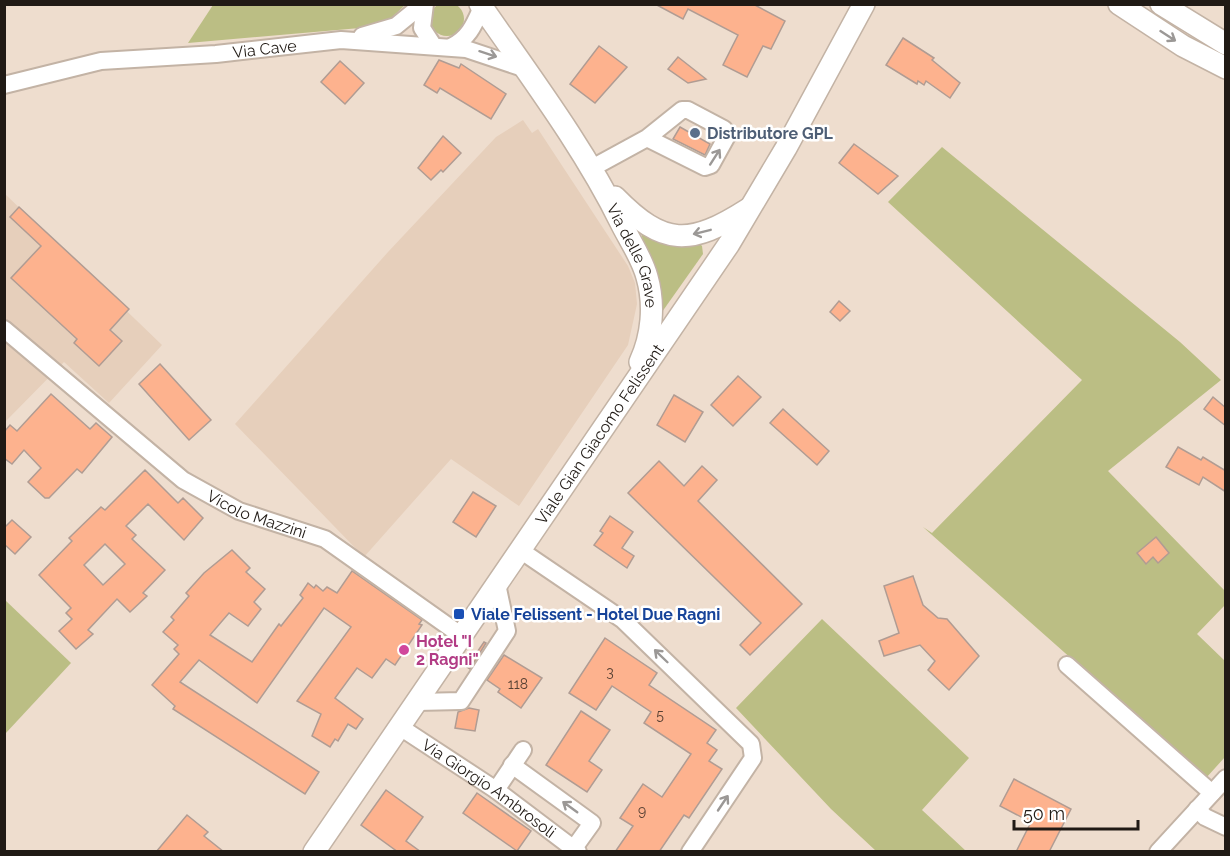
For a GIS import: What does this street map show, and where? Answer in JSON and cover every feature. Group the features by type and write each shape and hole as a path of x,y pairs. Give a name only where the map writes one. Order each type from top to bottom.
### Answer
{"main road":[{"name":"Viale Gian Giacomo Felissent","path":"314,852 753,205 864,4"},
{"path":"1119,4 1183,46 1226,68"},
{"path":"1161,4 1226,45"},
{"name":"Via delle Grave","path":"481,6 596,175 643,266 651,305 645,351 623,399"},
{"name":"Via delle Grave","path":"596,175 645,225 667,234 688,235 713,229 753,205"}],"street":[{"path":"341,40 396,26 424,4"},
{"path":"424,4 422,28 433,45"},
{"path":"451,47 465,39 481,6"},
{"name":"Via Cave","path":"4,85 101,61 216,54 341,40 433,45 480,51 523,68"},
{"path":"596,175 647,138"},
{"name":"Vicolo Mazzini","path":"4,329 63,376 183,480 239,511 325,539 462,636"},
{"path":"520,550 623,620 751,744 753,758 690,852"},
{"path":"417,702 461,701 507,631 497,585"},
{"path":"1067,665 1212,793"},
{"name":"Via Giorgio Ambrosoli","path":"400,727 496,790 576,850"},
{"path":"496,790 523,750"},
{"path":"513,765 592,823 576,850"},
{"path":"1158,852 1226,778"},
{"path":"1197,809 1205,817 1226,827"}],"shaded area":[{"path":"523,120 532,133 538,129 628,266 635,283 637,304 628,345 519,506 451,459 364,557 235,424 388,252 496,137"},
{"path":"5,194 162,345 109,403 64,362 5,422"}],"green space":[{"path":"447,2 459,7 464,19 459,31 447,36 435,31 430,19 435,7"},
{"path":"213,5 405,5 383,26 188,43"},
{"path":"942,147 1180,342 1221,380 1108,471 1225,591 1225,605 1197,634 1225,661 1225,757 1206,778 923,527 932,533 1082,380 888,202"},
{"path":"641,233 699,243 702,246 703,254 662,312"},
{"path":"5,600 71,663 4,734"},
{"path":"822,619 969,758 922,810 966,851 876,851 831,809 736,708"}],"building":[{"path":"655,4 753,4 785,21 771,49 763,46 747,77 723,65 738,35 688,9 683,19"},
{"path":"903,38 934,58 932,60 960,83 950,98 926,81 924,85 918,81 917,84 886,65"},
{"path":"599,46 627,67 595,103 570,84"},
{"path":"678,57 706,79 688,83 668,69"},
{"path":"439,60 459,68 461,64 506,94 491,119 440,88 437,93 424,85"},
{"path":"340,61 364,83 345,104 321,82"},
{"path":"680,127 710,144 705,155 673,139"},
{"path":"443,136 461,153 443,172 441,170 431,180 418,168"},
{"path":"854,144 898,176 878,194 839,163"},
{"path":"19,207 129,309 110,330 122,341 99,366 74,343 77,339 11,278 41,246 10,217"},
{"path":"839,301 850,311 840,321 830,312"},
{"path":"160,364 211,420 189,440 139,384"},
{"path":"738,376 761,397 733,426 711,405"},
{"path":"51,394 90,429 96,423 112,437 82,473 77,469 49,498 45,498 28,482 41,468 24,450 12,464 4,458 4,432 10,425 17,431"},
{"path":"674,395 703,412 685,442 657,425"},
{"path":"1213,397 1226,408 1226,426 1204,409"},
{"path":"783,409 829,451 817,465 770,423"},
{"path":"1178,447 1201,460 1203,457 1226,471 1226,492 1203,477 1199,485 1166,467"},
{"path":"659,461 684,486 702,466 717,480 698,501 802,604 750,655 740,645 761,623 628,493"},
{"path":"145,470 178,503 183,498 203,518 184,540 148,504 126,526 136,535 132,539 165,570 143,593 147,596 130,612 117,599 88,630 93,634 76,649 59,631 72,619 66,613 71,608 39,575 72,541 69,538 101,507 105,510","holes":["105,544 125,564 103,585 84,565"]},
{"path":"473,492 496,506 476,537 453,522"},
{"path":"610,516 633,532 622,548 634,556 627,568 594,545 603,533 600,531"},
{"path":"12,520 31,537 15,554 4,544 4,528"},
{"path":"1156,537 1169,553 1158,563 1153,557 1146,564 1137,553"},
{"path":"232,550 250,568 246,572 265,589 254,602 261,609 248,626 229,613 210,635 252,662 279,624 281,626 303,598 300,595 308,583 314,588 316,585 323,591 327,587 337,593 352,571 422,620 419,624 422,625 395,665 386,659 372,678 357,668 335,698 363,719 356,729 348,724 338,741 335,739 330,747 312,736 321,714 297,701 351,627 324,608 257,703 199,660 180,682 319,772 305,794 173,709 175,706 152,685 179,654 174,649 178,645 163,632 174,620 171,617 189,596 186,593 204,573"},
{"path":"913,576 923,605 938,618 947,619 979,656 949,690 928,670 935,661 920,645 884,656 879,641 899,633 884,586"},
{"path":"605,638 657,673 649,685 716,730 707,743 717,750 709,761 722,769 689,818 684,815 659,852 615,852 633,826 620,818 643,784 662,797 691,754 644,723 651,712 612,686 596,710 569,693"},
{"path":"484,642 486,643 470,669 467,667"},
{"path":"504,655 542,678 521,708 498,692 500,689 487,680"},
{"path":"469,708 479,710 475,731 455,728 458,712"},
{"path":"581,711 610,730 589,761 602,770 587,792 546,765"},
{"path":"1014,779 1071,809 1049,852 1016,852 1031,822 1000,806"},
{"path":"386,790 423,817 406,841 421,852 398,852 361,825"},
{"path":"477,793 531,831 517,851 463,813"},
{"path":"187,815 208,832 204,836 224,852 156,852"}],"place":[{"name":"Distributore GPL","path":"695,133"},
{"name":"Viale Felissent - Hotel Due Ragni","path":"459,614"},
{"name":"Hotel \"I 2 Ragni\"","path":"404,650"}]}
